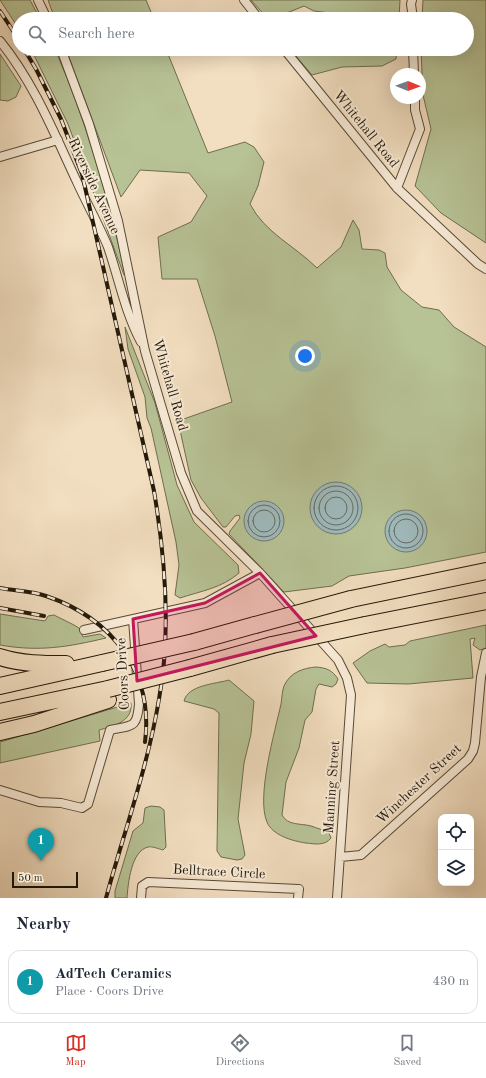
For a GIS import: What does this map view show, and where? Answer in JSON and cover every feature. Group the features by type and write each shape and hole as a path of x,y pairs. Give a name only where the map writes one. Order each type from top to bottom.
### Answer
{"highway":[{"path":"0,686 194,642 351,599 486,571"},
{"path":"0,732 34,724 108,694 183,670 272,645 486,601"},
{"path":"0,657 15,662 40,664 102,663"},
{"path":"0,712 108,694"}],"street":[{"path":"38,0 44,12"},
{"path":"244,0 253,12"},
{"path":"412,0 412,12"},
{"name":"Riverside Avenue","path":"0,41 12,57 36,96 58,140 107,246 133,324 145,351"},
{"name":"Whitehall Road","path":"64,56 89,124 118,220 145,351 181,473 197,511 260,573 338,660 347,678"},
{"name":"Whitehall Road","path":"290,56 397,188 478,264 486,269"},
{"path":"413,56 414,68"},
{"path":"397,188 420,129 415,104"},
{"path":"0,157 58,140"},
{"path":"84,630 205,603 260,573"},
{"name":"Coors Drive","path":"0,790 39,802 61,803 82,808 88,804 110,730 131,725 136,722 138,718 139,704 133,619"},
{"name":"Winchester Street","path":"340,857 361,855 468,759 476,742 481,678 486,653"},
{"name":"Manning Street","path":"337,898 351,695 347,678"},
{"name":"Belltrace Circle","path":"141,898 142,886 148,882 299,889 298,898"}],"highlighted area":[{"path":"260,573 316,636 137,681 133,619 205,603"}],"green space":[{"path":"0,0 30,0 36,12 12,12 12,18"},
{"path":"48,0 146,0 151,12 52,12"},
{"path":"251,0 400,0 399,12 322,12 314,11 304,6 289,12 262,12"},
{"path":"423,0 486,0 486,243 441,213 415,186 431,129 425,104 426,68 422,68 421,56 474,56 474,12 422,12"},
{"path":"0,54 21,86 16,97 8,101 0,100"},
{"path":"34,56 58,56 77,104 96,160 119,245 124,275 68,124"},
{"path":"69,56 169,56 208,153 245,142 254,147 264,162 258,186 250,204 256,214 272,231 317,268 341,247 353,220 359,230 362,249 379,250 385,253 387,267 401,290 422,307 439,310 454,327 486,347 486,552 405,568 349,576 332,586 284,592 229,534 240,518 239,515 235,516 226,527 223,527 201,498 191,480 178,421 232,402 215,336 197,279 162,279 158,237 191,222 207,196 189,173 140,170 121,197"},
{"path":"296,56 396,56 396,59 382,66 342,67 312,75"},
{"path":"125,327 155,403 177,485 194,522 238,565 239,573 226,582 180,598 175,595 179,565 176,542 151,428 147,418 145,397 128,349"},
{"path":"0,614 45,621 48,616 54,615 79,628 83,637 100,634 106,638 53,648 28,648 0,645"},
{"path":"486,625 486,648 480,650 473,645 475,638 470,639 473,678 408,684 367,683 353,663 370,651 385,644 389,647 405,645 410,641"},
{"path":"316,667 329,670 334,673 338,679 336,684 332,687 319,684 316,689 312,712 305,720 299,748 286,782 282,815 291,823 311,826 329,833 331,838 329,841 316,844 289,839 273,830 267,822 264,811 264,797 265,781 271,747 284,686 294,674 307,668"},
{"path":"229,680 254,701 251,734 244,763 238,819 245,855 242,859 237,860 221,857 217,851 219,713 214,709 184,701 196,688"},
{"path":"131,703 129,715 125,719 116,725 99,730 100,741 0,763 0,742"},
{"path":"151,806 160,807 164,810 166,847 163,850 148,847 142,850 134,861 128,885 127,898 115,898 115,891 133,831 143,823 145,808"}],"water":[{"path":"331,482 341,482 355,489 362,503 362,513 355,527 341,534 331,534 321,530 314,523 310,513 310,503 314,493 321,486"},
{"path":"268,501 275,504 281,510 284,521 283,529 275,538 268,541 260,541 253,538 245,529 244,517 247,510 256,502"},
{"path":"402,510 410,510 421,516 427,527 427,535 421,546 410,552 402,552 391,546 385,535 385,527 391,516"}],"railway":[{"path":"0,11 12,29"},
{"path":"28,56 61,119 82,174 154,491 164,568 166,622 163,674 159,699 149,749 106,898"},
{"path":"0,588 46,596 69,606 90,618 108,633 123,651 135,670 142,692 146,716 145,742"},
{"path":"0,608 44,616"}],"place":[{"name":"AdTech Ceramics","path":"41,861"}]}
